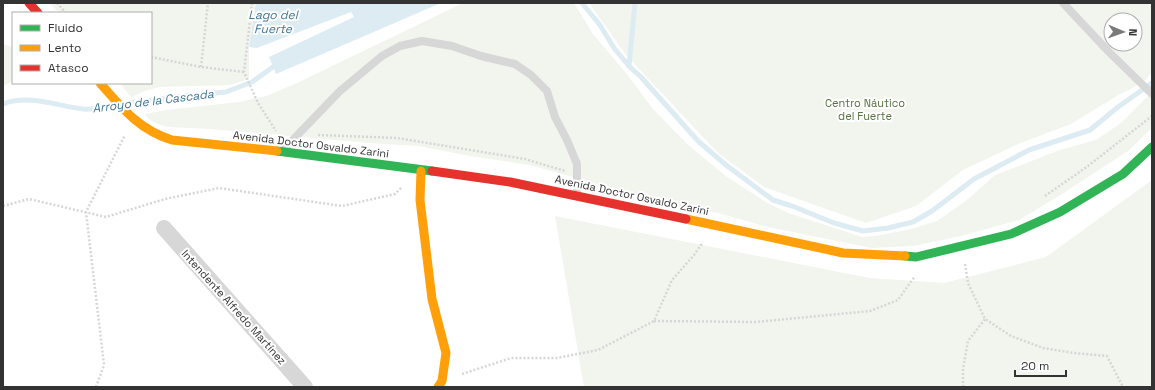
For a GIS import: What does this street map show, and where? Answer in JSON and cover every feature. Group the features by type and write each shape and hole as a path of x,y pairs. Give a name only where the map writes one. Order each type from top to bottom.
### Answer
{"main road":[{"path":"29,3 37,12"},
{"name":"Avenida Doctor Osvaldo Zarini","path":"101,84 143,128 153,134 172,140 282,151 510,182 577,195 843,253 916,257 1011,234 1060,212 1123,174 1152,147"},
{"path":"421,171 420,200 432,299 446,353 440,384"}],"street":[{"name":"Intendente Alfredo Martínez","path":"164,228 305,387"}],"lane":[{"path":"1063,3 1109,52 1152,94"},
{"path":"282,151 340,91 382,56 400,46 422,40 452,46 481,56 515,64 531,75 547,91 554,117 567,140 577,164 577,195"}],"path":[{"path":"57,3 65,12"},
{"path":"201,67 208,3"},
{"path":"252,3 244,72 258,103 276,132 269,131"},
{"path":"152,57 201,67 244,72"},
{"path":"1040,200 1088,166 1152,116"},
{"path":"96,387 104,365 86,212 133,119"},
{"path":"299,133 397,138 525,159 577,175"},
{"path":"3,206 29,199 106,216 165,199 219,188 342,206 396,194 421,171"},
{"path":"654,322 672,280 694,254 715,225"},
{"path":"962,246 968,283 985,319 1011,336 1043,348 1107,356 1123,387"},
{"path":"440,384 511,358 558,358 598,350 654,322 756,322 870,311 898,300 916,274"},
{"path":"963,387 962,369 968,341 985,319"}],"green space":[{"path":"50,3 256,3 249,47 249,79 230,85 159,87 131,97 121,84 152,84 152,12 58,12"},
{"path":"463,3 574,3 593,34 626,73 653,109 687,144 727,177 769,204 791,214 862,237 876,236 911,229 937,221 967,200 995,175 1060,150 1096,140 1121,123 1152,92 1152,128 1128,151 1019,220 961,236 913,246 872,248 768,227 718,213 675,206 530,165 470,156 419,146 211,129 168,127 150,120 145,114 166,110 239,102 266,96 295,84"},
{"name":"Centro Náutico del Fuerte","path":"589,3 1152,3 1152,72 1146,80 1071,124 1018,144 963,170 916,206 866,223 764,187 718,153 626,55"},
{"path":"3,44 12,47 12,82 3,86"},
{"path":"1152,180 1152,387 584,387 555,216 869,278 944,283 1046,257"}],"water":[{"name":"Lago del Fuerte","path":"256,3 441,3 276,74 269,57 354,17 351,12 257,48 249,47"}],"waterway":[{"path":"582,3 600,25 614,48 629,66 641,77 698,141 726,165 773,200 834,223 863,231 888,228 913,222 932,211 974,179 1029,150 1090,130 1118,107 1152,83"},
{"path":"629,66 635,3"},
{"name":"Arroyo de la Cascada","path":"127,103 226,92 252,82 273,67"},
{"name":"Arroyo de la Cascada","path":"3,104 13,101 33,100 86,109 111,105"}],"traffic: fast":[{"path":"905,256 916,257 1011,234 1060,212 1123,174 1152,147"},
{"path":"277,151 432,171"}],"traffic: slow":[{"path":"101,84 132,117 160,136 172,140 277,151"},
{"path":"421,171 420,200 432,299 446,353 442,381 438,387"},
{"path":"686,219 843,253 905,256"}],"traffic: jam":[{"path":"29,3 37,12"},
{"path":"432,171 510,182 686,219"}]}
